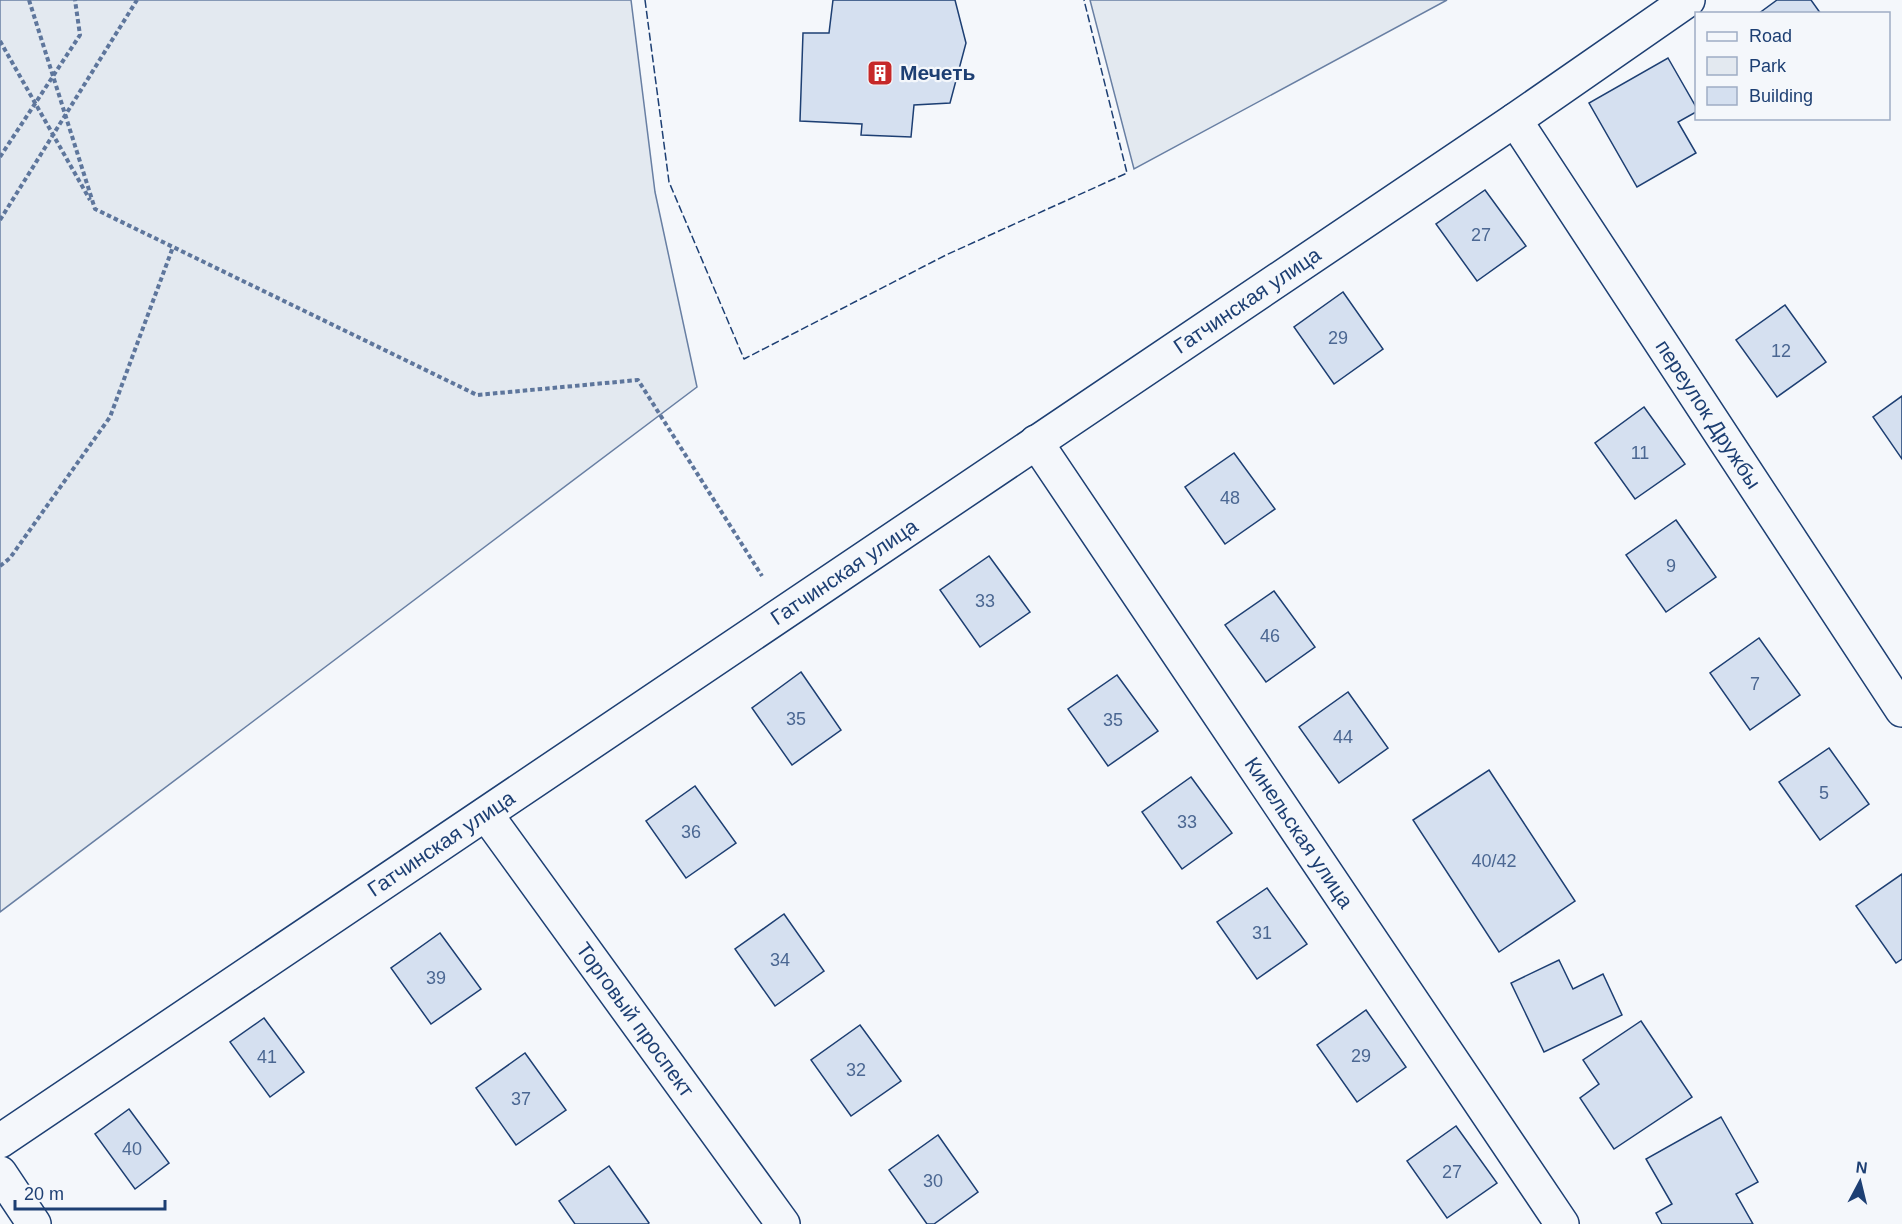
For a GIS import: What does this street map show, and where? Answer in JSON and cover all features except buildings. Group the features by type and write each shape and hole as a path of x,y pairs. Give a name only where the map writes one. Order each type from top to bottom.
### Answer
{"street":[{"name":"Гатчинская улица","path":"0,1141 1515,120 1688,0"},
{"name":"переулок Дружбы","path":"1515,120 1902,710"},
{"name":"Кинельская улица","path":"1036,442 1562,1224"},
{"name":"Торговый проспект","path":"486,814 783,1224"},
{"path":"0,1173 34,1224"}],"path":[{"path":"29,0 95,209"},
{"path":"0,157 80,35 75,0"},
{"path":"0,220 137,0"},
{"path":"0,41 95,209 477,395 638,380 785,612"},
{"path":"0,566 10,558 110,417 173,247"}],"green space":[{"path":"0,0 631,0 655,192 697,387 0,912"},
{"path":"1090,0 1447,0 1134,169"}],"fence":[{"path":"645,0 669,182 744,359 946,255 1127,173 1084,0"}],"place":[{"name":"Мечеть","path":"880,73"}]}
